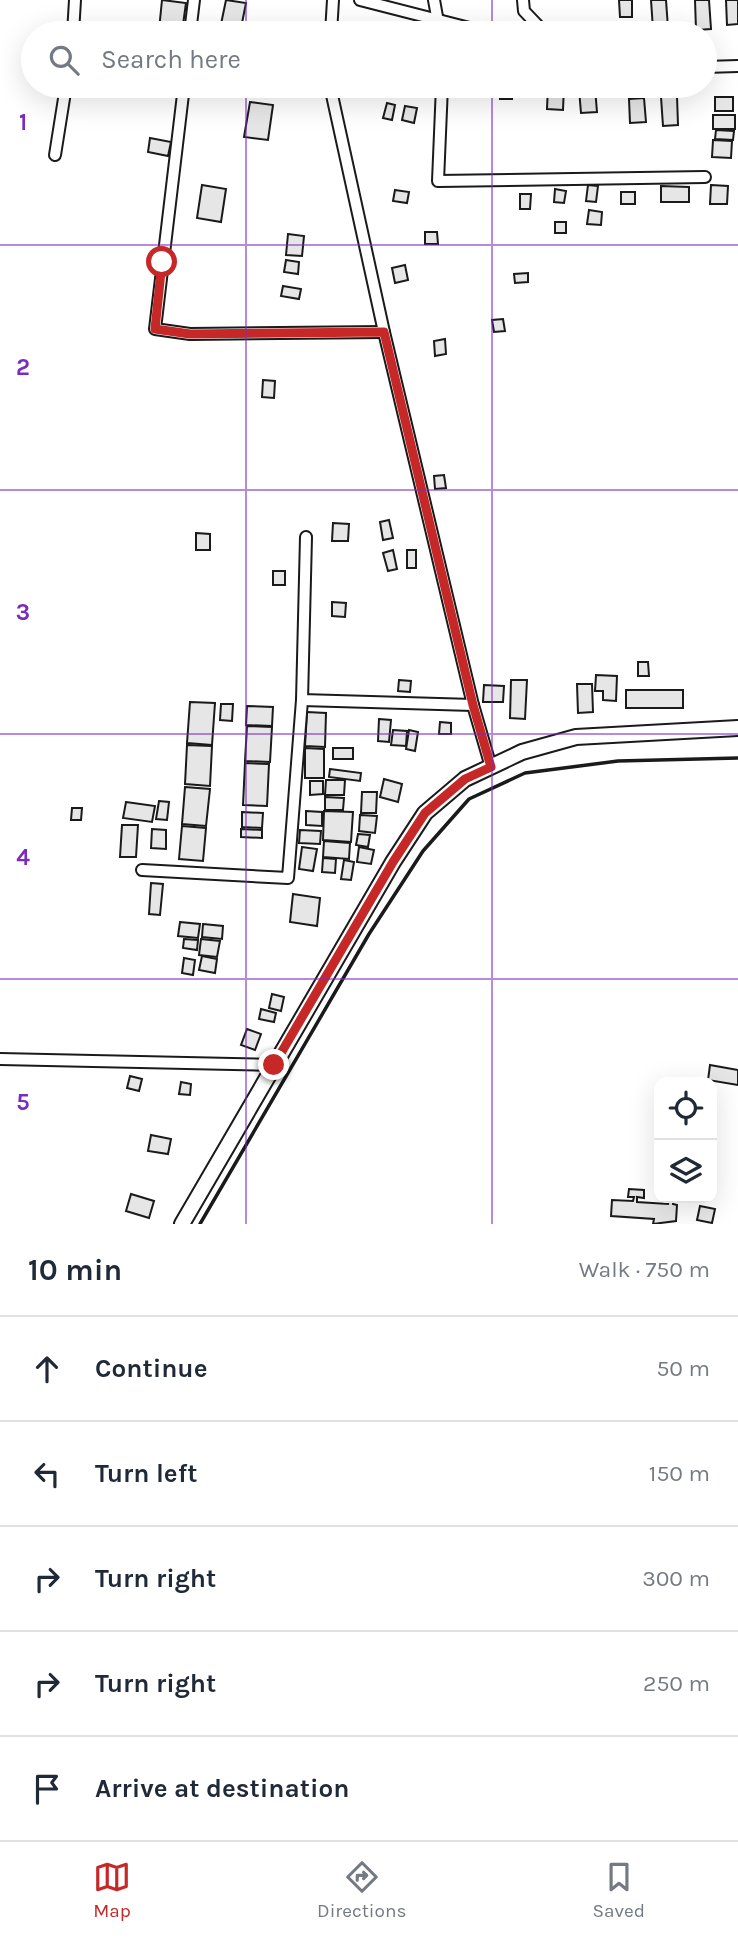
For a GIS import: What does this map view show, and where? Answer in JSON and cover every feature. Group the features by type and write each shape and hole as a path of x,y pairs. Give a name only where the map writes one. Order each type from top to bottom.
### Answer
{"main road":[{"path":"182,1224 393,862 425,813 465,779 522,752 576,737 738,728"}],"street":[{"path":"74,21 75,0"},
{"path":"191,21 194,0"},
{"path":"332,21 333,0"},
{"path":"360,0 439,21 434,0"},
{"path":"523,0 524,11 534,21"},
{"path":"717,67 738,66"},
{"path":"55,155 64,98"},
{"path":"183,98 155,329 190,334 384,332"},
{"path":"333,98 384,332 473,705 491,767"},
{"path":"441,98 438,181 705,177"},
{"path":"142,870 288,878 302,700 306,537"},
{"path":"302,700 473,705"},
{"path":"0,1059 274,1065"}],"building":[{"path":"162,0 186,3 184,21 160,21"},
{"path":"226,0 246,3 242,21 222,21"},
{"path":"619,0 632,0 632,17 620,17"},
{"path":"651,0 666,0 668,21 652,21"},
{"path":"695,0 709,0 710,21 696,21"},
{"path":"726,0 738,0 738,24 727,25"},
{"path":"733,97 733,111 715,111 715,98"},
{"path":"547,98 564,98 563,110 547,109"},
{"path":"580,98 596,98 597,112 581,113"},
{"path":"644,98 646,122 630,123 629,99"},
{"path":"661,98 677,98 678,125 663,126"},
{"path":"250,102 273,105 268,140 244,137"},
{"path":"387,103 395,105 392,120 383,118"},
{"path":"405,106 417,108 414,123 402,120"},
{"path":"713,115 735,115 735,129 713,129"},
{"path":"716,130 734,131 733,140 715,139"},
{"path":"150,138 171,142 168,156 148,152"},
{"path":"713,140 732,141 731,158 712,157"},
{"path":"202,185 226,189 221,222 197,218"},
{"path":"588,185 598,186 596,202 586,201"},
{"path":"711,185 728,186 727,204 710,204"},
{"path":"661,186 689,187 689,202 661,202"},
{"path":"555,189 566,191 564,203 554,202"},
{"path":"395,190 409,192 407,203 393,201"},
{"path":"621,192 635,192 635,204 621,204"},
{"path":"520,194 531,194 530,209 520,209"},
{"path":"589,210 602,212 601,225 587,224"},
{"path":"555,222 566,222 566,233 555,233"},
{"path":"425,232 437,232 438,244 425,244"},
{"path":"288,234 304,236 302,256 286,255"},
{"path":"286,260 299,262 298,274 284,272"},
{"path":"405,265 408,280 395,283 392,268"},
{"path":"528,273 528,282 515,283 514,274"},
{"path":"283,286 301,289 299,299 281,296"},
{"path":"503,319 505,331 494,332 492,320"},
{"path":"445,339 446,354 435,356 434,341"},
{"path":"263,380 275,381 274,398 262,397"},
{"path":"444,475 446,488 435,489 434,476"},
{"path":"389,520 393,538 383,540 380,522"},
{"path":"333,523 349,524 348,541 332,541"},
{"path":"196,533 210,534 210,550 196,550"},
{"path":"393,550 397,569 388,571 383,553"},
{"path":"407,550 416,550 416,568 407,568"},
{"path":"273,571 285,571 285,585 273,585"},
{"path":"332,602 346,603 345,617 332,616"},
{"path":"638,662 648,662 649,676 638,676"},
{"path":"596,675 617,676 616,701 603,700 603,691 595,691"},
{"path":"399,680 411,681 410,692 398,691"},
{"path":"511,680 527,680 525,719 510,718"},
{"path":"577,684 592,684 593,712 578,713"},
{"path":"484,685 504,686 503,702 483,702"},
{"path":"626,690 683,690 683,708 626,708"},
{"path":"190,702 215,703 212,745 187,743"},
{"path":"221,704 233,704 232,721 220,720"},
{"path":"247,706 273,707 272,726 246,725"},
{"path":"307,712 326,713 325,747 305,746"},
{"path":"379,719 391,720 389,742 378,741"},
{"path":"440,722 451,723 451,734 439,734"},
{"path":"247,726 272,727 270,762 245,761"},
{"path":"393,730 407,731 406,746 391,745"},
{"path":"409,730 418,732 415,751 406,749"},
{"path":"187,745 212,746 210,786 185,784"},
{"path":"305,748 324,749 324,778 305,778"},
{"path":"333,748 353,748 353,759 333,759"},
{"path":"245,763 269,764 267,806 243,805"},
{"path":"330,769 361,773 360,781 329,777"},
{"path":"384,779 402,784 398,802 380,797"},
{"path":"326,780 345,780 344,795 325,795"},
{"path":"310,781 323,781 323,794 310,795"},
{"path":"185,787 210,789 206,826 182,824"},
{"path":"362,792 377,792 376,813 361,813"},
{"path":"325,797 344,798 343,810 325,810"},
{"path":"159,801 169,802 167,820 156,819"},
{"path":"126,802 155,806 152,822 123,818"},
{"path":"72,808 82,808 81,820 71,820"},
{"path":"306,811 322,812 322,826 306,825"},
{"path":"324,811 353,812 351,842 323,840"},
{"path":"242,812 263,813 262,828 242,827"},
{"path":"360,815 377,816 375,833 359,831"},
{"path":"122,825 138,825 136,857 120,857"},
{"path":"182,826 206,828 203,861 179,859"},
{"path":"152,829 166,830 166,849 151,848"},
{"path":"241,829 262,830 262,838 241,837"},
{"path":"300,830 321,831 320,844 299,843"},
{"path":"358,834 370,835 368,847 356,845"},
{"path":"324,841 350,843 349,859 323,857"},
{"path":"302,847 317,849 313,871 299,869"},
{"path":"359,847 374,850 371,864 357,862"},
{"path":"323,858 336,859 335,873 322,872"},
{"path":"344,860 354,862 351,880 341,879"},
{"path":"151,883 163,884 160,915 149,914"},
{"path":"293,894 320,898 317,926 290,922"},
{"path":"180,922 200,924 198,938 178,936"},
{"path":"203,924 223,926 222,939 202,937"},
{"path":"184,939 198,940 197,950 183,948"},
{"path":"201,939 220,941 217,957 199,955"},
{"path":"202,956 217,959 215,973 199,970"},
{"path":"184,958 195,960 193,975 182,973"},
{"path":"272,994 284,997 281,1011 269,1008"},
{"path":"261,1009 276,1013 274,1022 259,1019"},
{"path":"247,1029 261,1034 255,1050 241,1045"},
{"path":"710,1065 738,1070 738,1085 717,1082 717,1077 708,1077"},
{"path":"130,1076 142,1079 139,1091 127,1088"},
{"path":"181,1082 191,1084 190,1095 179,1094"},
{"path":"151,1135 171,1139 168,1154 148,1151"},
{"path":"629,1189 644,1190 644,1198 637,1197 637,1202 677,1205 676,1221 653,1224 654,1219 611,1216 612,1200 633,1201 634,1197 628,1197"},
{"path":"131,1194 154,1201 149,1218 126,1211"},
{"path":"700,1206 715,1209 712,1223 697,1220"}],"wall":[{"path":"200,1224 369,934 423,851 469,799 525,773 618,761 738,758"}],"route":[{"path":"162,262 155,329 190,334 384,332 473,705 491,767 465,779 425,813 393,862 274,1065"}]}
